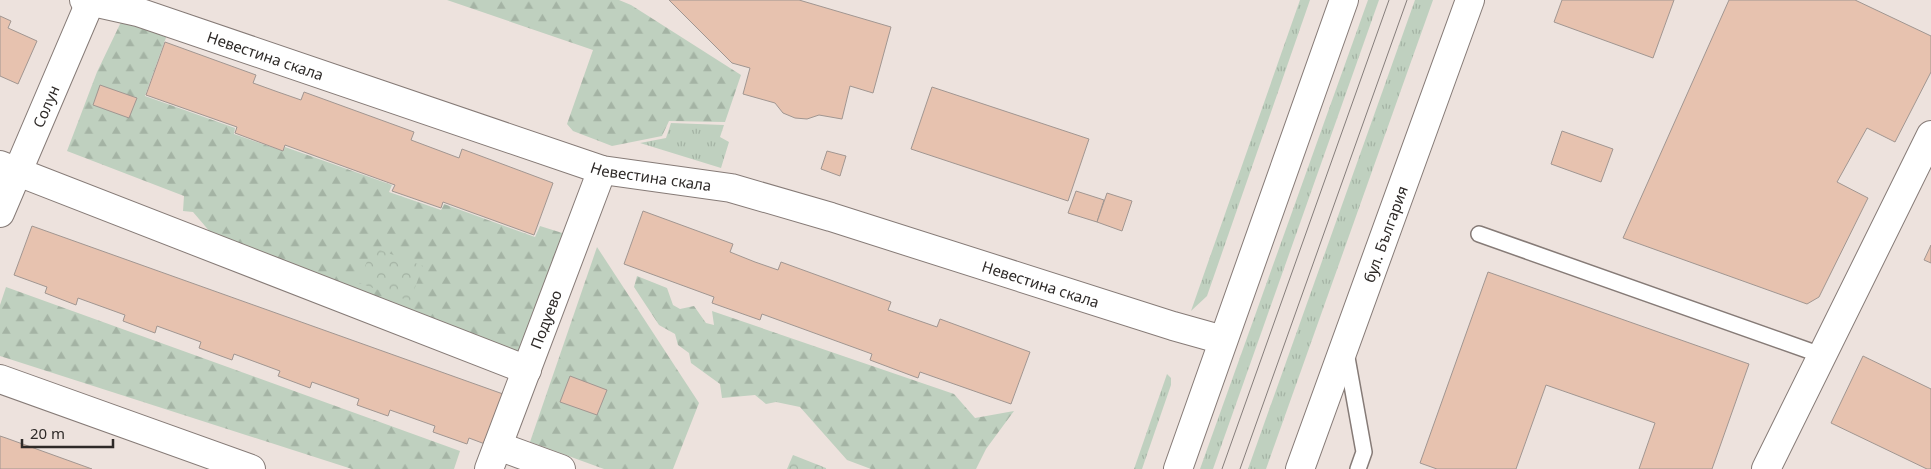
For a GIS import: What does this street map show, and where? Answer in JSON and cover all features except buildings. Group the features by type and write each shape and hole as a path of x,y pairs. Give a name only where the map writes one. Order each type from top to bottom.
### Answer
{"street":[{"path":"1178,469 1344,0"},
{"name":"бул. България","path":"1300,469 1344,343 1470,0"},
{"name":"Невестина скала","path":"89,1 138,12 602,170 731,188 831,217 1173,326 1223,340"},
{"name":"Солун","path":"0,213 9,168 89,1"},
{"path":"1766,469 1931,136"},
{"path":"9,168 527,370"},
{"name":"Подуево","path":"494,457 602,170"},
{"path":"0,378 252,469"},
{"path":"494,457 560,469"}],"lane":[{"path":"1479,234 1821,355"},
{"path":"1344,343 1364,452 1358,469"}],"green space":[{"path":"447,0 619,0 631,5 741,75 725,122 669,121 662,136 612,146 573,131 567,124 593,50"},
{"path":"1300,0 1310,0 1207,296 1191,311"},
{"path":"1368,0 1379,0 1213,469 1200,469"},
{"path":"1415,0 1433,0 1266,469 1248,469"},
{"path":"122,20 168,32 145,96 235,128 234,134 283,151 285,147 392,185 389,192 441,210 444,204 535,237 540,226 575,237 526,368 211,233 193,212 183,211 184,196 67,151 97,72"},
{"path":"671,123 724,125 720,137 729,142 721,168 640,143 666,138"},
{"path":"372,247 423,266 410,301 359,283"},
{"path":"597,247 699,403 673,469 604,469 530,442"},
{"path":"637,276 667,288 673,305 680,309 694,306 706,323 714,325 712,311 954,394 975,418 1014,411 986,449 976,469 871,469 847,460 800,407 776,402 766,404 755,395 722,398 720,384 691,363 689,353 678,345 675,334 659,325 634,287"},
{"path":"6,287 460,451 454,469 352,469 0,356 0,305"},
{"path":"1167,374 1171,378 1171,385 1142,469 1134,469"},
{"path":"793,455 826,468 826,469 787,469"}],"tram line":[{"path":"1222,469 1389,0"},
{"path":"1240,469 1407,0"}]}
